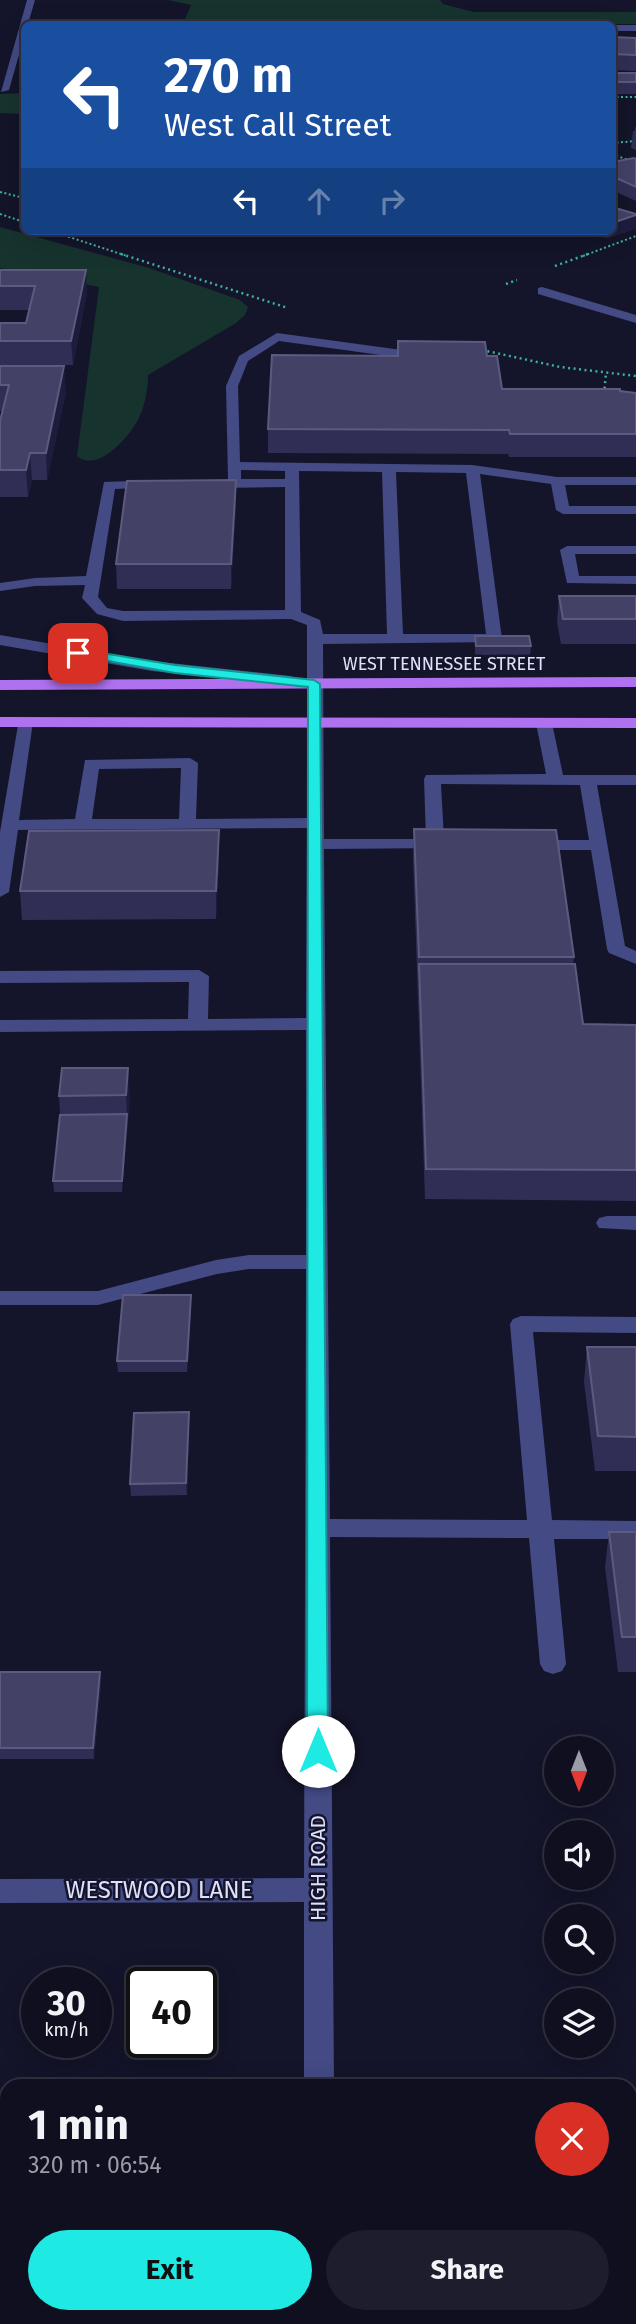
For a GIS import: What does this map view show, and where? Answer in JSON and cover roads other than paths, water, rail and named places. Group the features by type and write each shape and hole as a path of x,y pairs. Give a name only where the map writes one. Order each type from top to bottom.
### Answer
{"main road":[{"name":"WEST TENNESSEE STREET","path":"0,685 636,682"},
{"path":"0,722 636,723"}],"street":[{"path":"22,21 31,0"},
{"path":"4,90 14,40 21,24"},
{"path":"616,28 636,28"},
{"path":"542,291 636,319"},
{"path":"234,484 232,386 243,359 277,337 436,359"},
{"path":"233,466 472,469 557,481 636,481"},
{"path":"292,467 293,614"},
{"path":"389,467 396,639"},
{"path":"164,484 109,485 90,598 102,611 123,616 293,614 315,623 315,639 494,639 472,469"},
{"path":"557,481 563,510 636,510"},
{"path":"192,484 292,483"},
{"path":"636,550 567,550 574,586 636,580"},
{"path":"0,587 35,582 94,580"},
{"name":"HIGH ROAD","path":"315,639 320,2079"},
{"path":"0,640 152,666 314,684"},
{"path":"0,892 25,722"},
{"path":"544,723 555,779"},
{"path":"83,824 91,764 190,763 187,824"},
{"path":"435,844 432,779 636,780"},
{"path":"588,780 616,949 636,958"},
{"path":"10,825 314,823"},
{"path":"314,844 463,845"},
{"path":"517,845 599,845"},
{"path":"0,977 199,976 198,1025"},
{"path":"0,1026 315,1024"},
{"path":"607,1223 636,1223"},
{"path":"0,1298 98,1298 249,1262 316,1262"},
{"path":"553,1664 521,1324 636,1325"},
{"path":"317,1528 636,1530"},
{"name":"WESTWOOD LANE","path":"0,1891 318,1890"}]}
